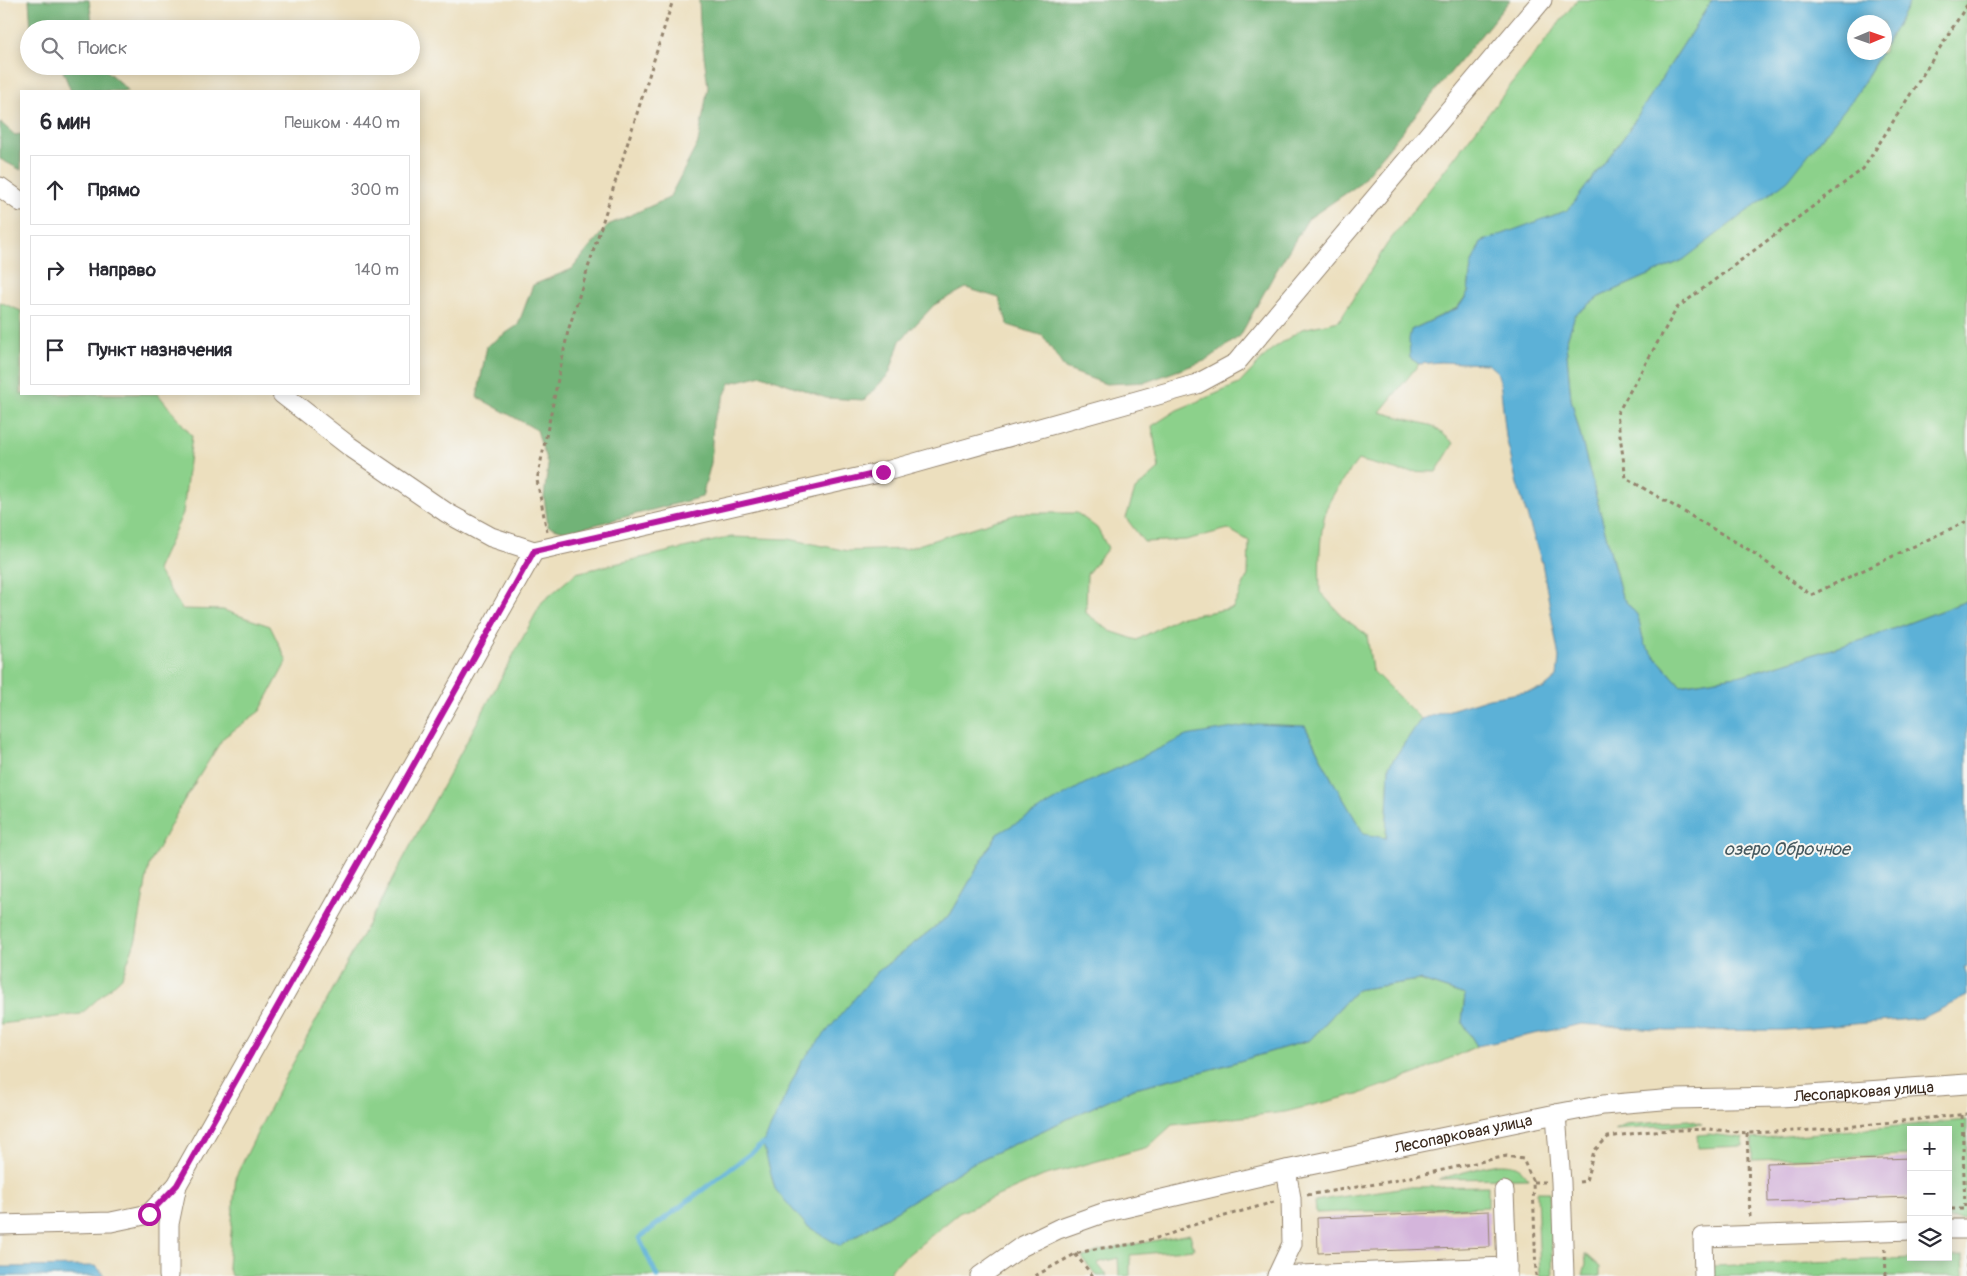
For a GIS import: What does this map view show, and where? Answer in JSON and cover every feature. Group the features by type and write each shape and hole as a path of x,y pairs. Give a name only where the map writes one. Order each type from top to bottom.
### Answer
{"street":[{"path":"283,395 349,446 447,514 490,537 542,549 883,472 1197,384 1236,363 1542,0"},
{"path":"0,187 20,201"},
{"path":"0,1224 111,1222 149,1214 177,1185 542,549"},
{"name":"Лесопарковая улица","path":"980,1276 1021,1247 1058,1229 1103,1213 1286,1170 1556,1114 1603,1105 1674,1099 1781,1097 1967,1084"},
{"path":"1556,1114 1561,1182 1564,1276"},
{"path":"1286,1170 1291,1198 1292,1244 1277,1276 1507,1272 1504,1191"},
{"path":"169,1276 169,1224 177,1185"},
{"path":"1952,1229 1967,1228"},
{"path":"1704,1276 1703,1237 1907,1230"}],"path":[{"path":"542,549 537,480 568,331 673,0"},
{"path":"1967,4 1863,169 1677,308 1617,414 1626,478 1751,551 1811,595 1967,520"},
{"path":"1952,1210 1965,1209 1962,1114"},
{"path":"1579,1182 1586,1182 1594,1151 1608,1137 1651,1131 1709,1129 1747,1133 1818,1130 1967,1114"},
{"path":"1747,1133 1750,1217 1760,1217"},
{"path":"1536,1276 1533,1182 1547,1182"},
{"path":"1967,1252 1967,1276"},
{"path":"1075,1254 1093,1276"}],"green space":[{"path":"29,0 89,0 92,20 30,20"},
{"path":"699,0 1510,0 1358,185 1308,219 1240,336 1207,360 1146,382 1106,384 1065,369 1043,336 1008,325 999,298 966,288 934,305 900,341 889,374 864,400 826,398 762,375 730,383 713,421 711,463 702,497 567,532 548,526 544,497 548,466 537,430 477,397 487,346 518,325 533,285 572,269 608,225 669,198 698,143 708,87"},
{"path":"1577,0 1712,0 1624,137 1568,211 1481,242 1471,265 1468,293 1457,308 1411,330 1410,358 1419,364 1380,412 1433,426 1454,443 1436,472 1399,471 1358,460 1328,504 1321,540 1320,592 1344,618 1367,635 1372,670 1421,719 1389,766 1386,838 1364,835 1330,776 1305,726 997,834 950,915 876,973 840,1246 973,1163 1134,1088 1209,1070 1310,1040 1356,990 1419,980 1465,995 1462,1022 1477,1046 1418,1073 1362,1093 1285,1112 1172,1125 1148,1147 1043,1176 959,1213 894,1266 888,1276 231,1276 228,1266 236,1176 278,1091 542,602 576,573 731,537 789,539 848,551 905,549 1020,513 1077,513 1097,528 1108,548 1087,574 1086,613 1110,631 1137,640 1177,618 1233,608 1248,575 1249,541 1228,529 1186,540 1144,542 1126,518 1135,490 1159,469 1152,426 1177,410 1239,384 1271,350 1302,329 1339,321 1387,244"},
{"path":"1911,0 1967,0 1967,601 1866,639 1742,675 1680,685 1644,644 1638,616 1622,597 1571,399 1566,343 1575,315 1599,297 1683,260 1856,95 1877,60 1892,60 1892,34"},
{"path":"65,75 111,75 128,90 71,90"},
{"path":"0,122 15,135 20,134 20,169 0,159"},
{"path":"0,302 20,311 20,395 159,395 192,436 183,513 157,570 182,609 223,610 270,626 287,661 260,711 223,738 183,802 149,865 136,939 122,977 81,1014 0,1024"},
{"path":"1688,1120 1702,1124 1614,1130 1626,1125"},
{"path":"1967,1120 1967,1218 1952,1219 1952,1126 1907,1126 1907,1155 1752,1160 1752,1139"},
{"path":"1709,1134 1743,1138 1743,1146 1698,1148 1697,1135"},
{"path":"1499,1164 1516,1166 1528,1178 1439,1179 1483,1167"},
{"path":"1488,1186 1488,1207 1316,1213 1315,1201 1405,1187"},
{"path":"1537,1192 1549,1192 1553,1276 1540,1276"},
{"path":"1190,1234 1194,1249 1130,1255 1130,1276 1119,1276 1118,1258 1097,1263 1107,1276 1097,1276 1082,1258 1099,1251"},
{"path":"1585,1254 1600,1267 1600,1276 1583,1276 1586,1264"},
{"path":"1952,1256 1963,1256 1964,1276 1714,1276 1713,1266 1907,1258 1907,1261 1952,1261"}],"water":[{"name":"озеро Оброчное","path":"1712,0 1911,0 1892,34 1892,15 1847,15 1847,60 1877,60 1856,95 1788,180 1683,260 1599,297 1575,315 1566,343 1571,399 1622,597 1638,616 1644,644 1680,685 1742,675 1866,639 1967,601 1967,967 1964,967 1967,976 1967,996 1923,1018 1786,1030 1667,1031 1582,1024 1477,1046 1462,1022 1465,995 1419,980 1356,990 1310,1040 1209,1070 1134,1088 973,1163 840,1246 807,1226 775,1189 763,1144 801,1062 876,973 950,915 997,834 1084,784 1186,736 1257,724 1305,726 1330,776 1364,834 1386,838 1389,766 1421,719 1489,698 1543,689 1557,677 1559,658 1542,563 1517,484 1506,437 1500,381 1497,372 1488,364 1440,362 1419,364 1410,358 1409,339 1411,330 1458,308 1468,293 1471,265 1481,242 1568,210 1624,137"},
{"path":"96,1266 105,1276 0,1276 0,1267"}],"building":[{"path":"1907,1158 1907,1197 1768,1202 1767,1163"},
{"path":"1489,1211 1490,1247 1318,1253 1317,1218"}],"waterway":[{"path":"657,1276 639,1238 763,1144"}],"route":[{"path":"149,1214 177,1185 534,551 883,472"}]}
